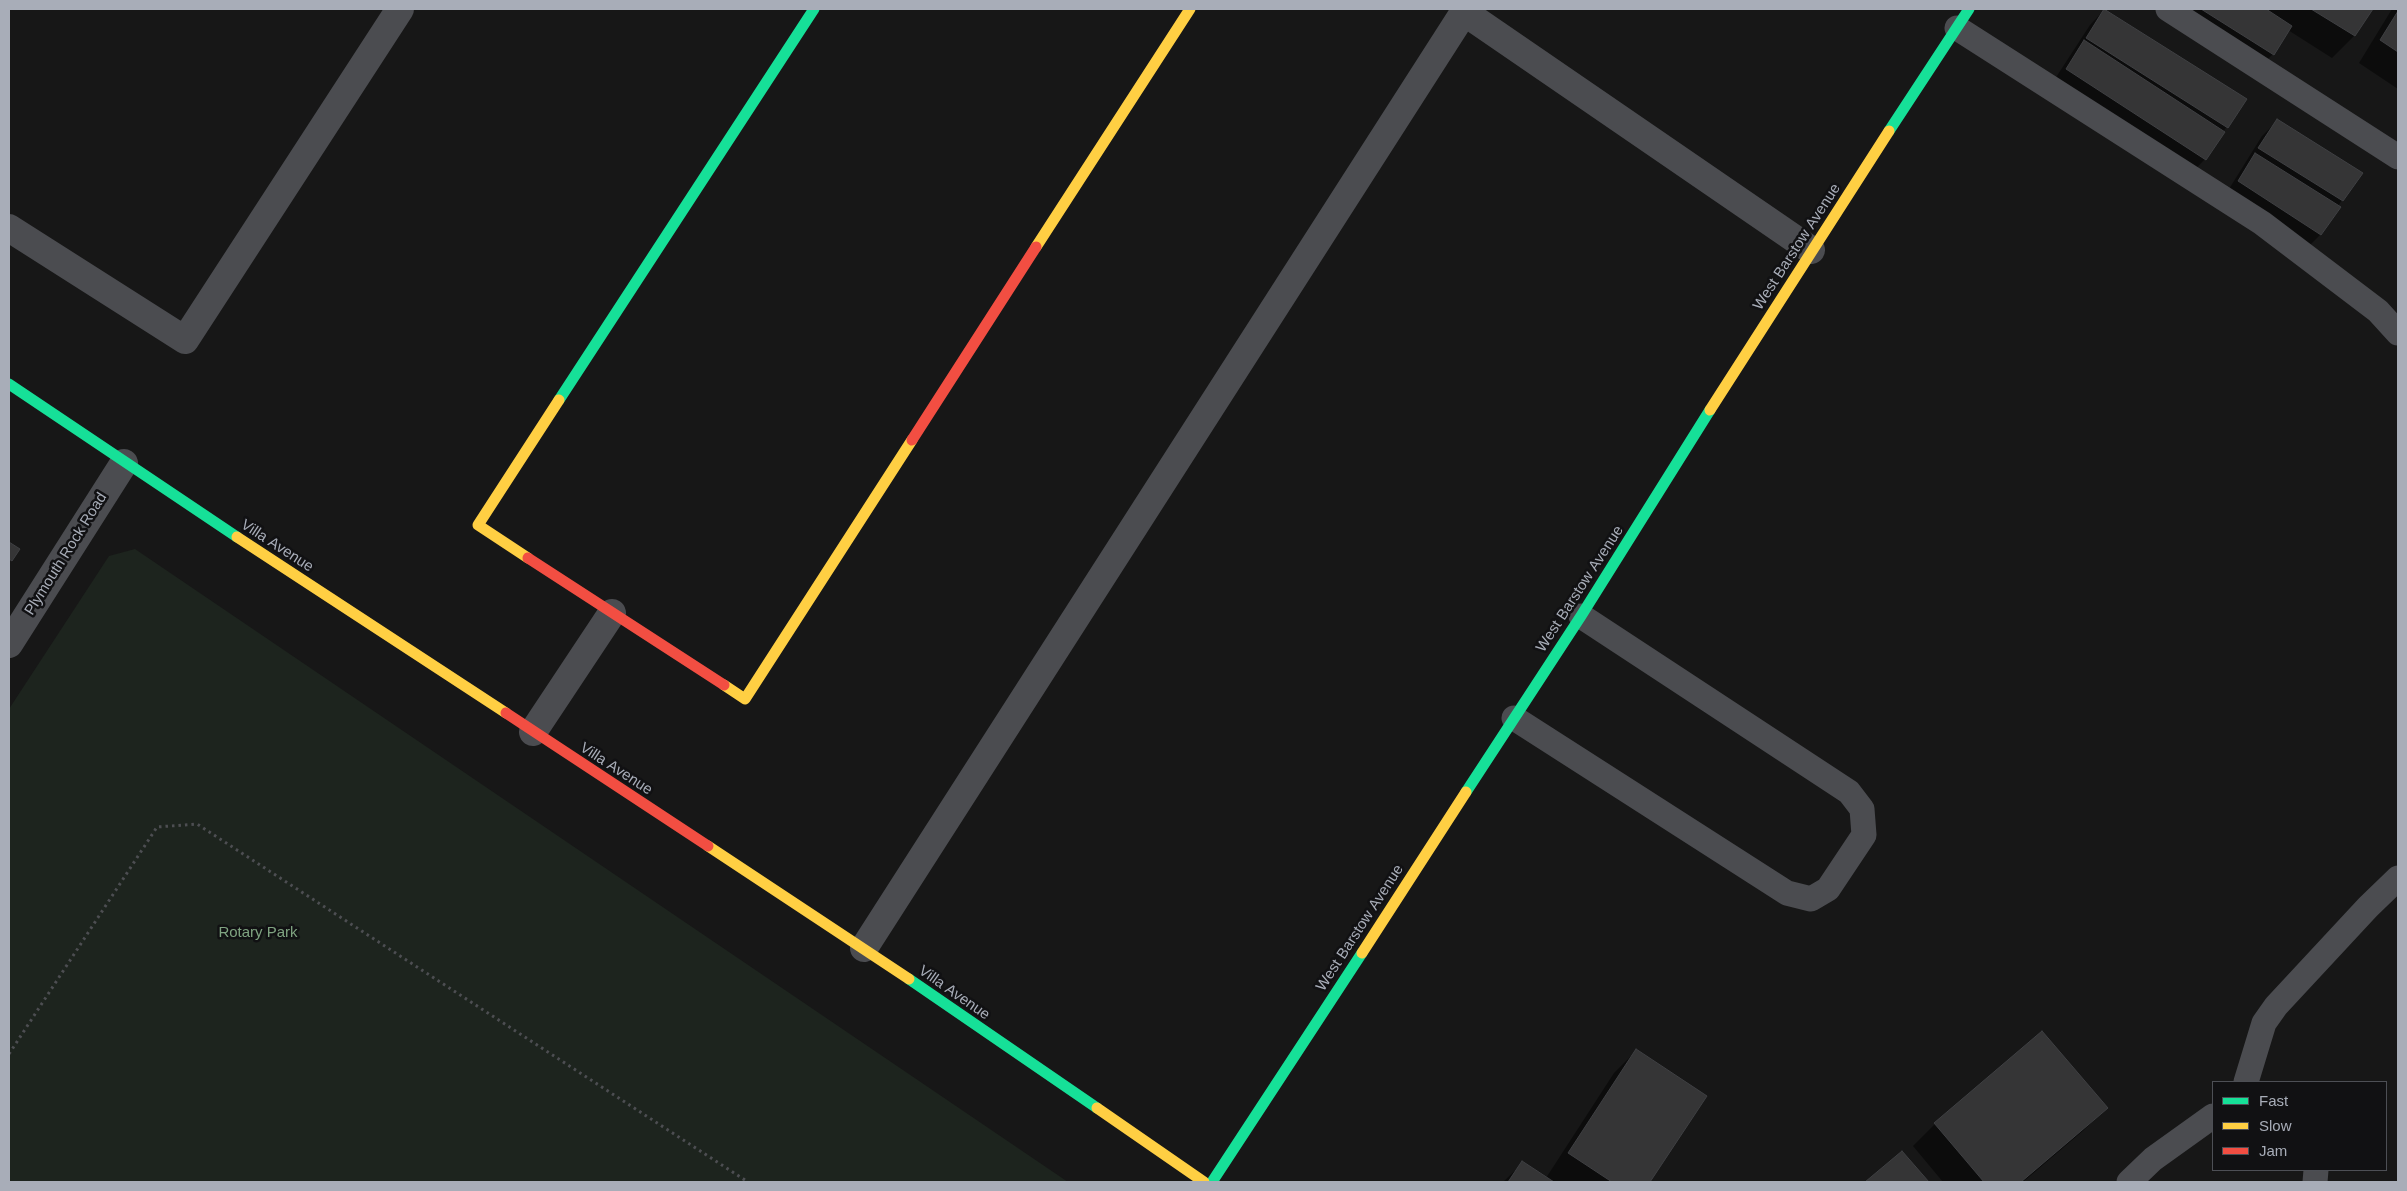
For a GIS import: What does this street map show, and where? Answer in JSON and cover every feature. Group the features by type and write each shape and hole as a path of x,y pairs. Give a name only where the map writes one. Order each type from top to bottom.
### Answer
{"main road":[{"path":"814,9 478,525 745,699 1190,9"},
{"name":"West Barstow Avenue","path":"1212,1182 1581,616 1812,250 1963,18"},
{"name":"Villa Avenue","path":"9,384 124,463 864,948 1204,1182"}],"street":[{"path":"9,228 185,340 400,9"},
{"path":"864,948 1465,10 1812,250"},
{"name":"Plymouth Rock Road","path":"9,644 124,463"},
{"path":"533,732 612,613"}],"lane":[{"path":"2168,9 2398,157"},
{"path":"1963,18 2262,223 2378,311 2398,333"},
{"path":"1514,718 1787,893 1811,899 1828,890 1864,835 1862,809 1849,792 1581,616"},
{"path":"2246,1081 2264,1023 2276,1006 2368,907 2398,878"},
{"path":"2129,1182 2154,1159 2212,1117"}],"path":[{"path":"9,1054 156,827 197,824 748,1182"}],"green space":[{"name":"Rotary Park","path":"135,549 1068,1182 9,1182 9,709 109,556"}],"building":[{"path":"2104,9 2247,99 2228,128 2086,38"},
{"path":"2201,9 2266,9 2292,26 2274,55"},
{"path":"2311,9 2373,9 2355,36"},
{"path":"2398,11 2398,52 2380,40"},
{"path":"2084,40 2225,132 2206,160 2066,69"},
{"path":"2277,119 2363,173 2343,201 2258,148"},
{"path":"2255,153 2341,207 2321,235 2238,181"},
{"path":"9,542 20,549 12,561 9,559"},
{"path":"2042,1031 2108,1108 2021,1182 1984,1182 1934,1123"},
{"path":"1636,1049 1707,1096 1650,1182 1612,1182 1568,1153"},
{"path":"1902,1151 1929,1182 1865,1182"},
{"path":"1522,1161 1554,1182 1508,1182"}],"traffic: fast":[{"path":"559,400 814,9"},
{"path":"1889,131 1969,9"},
{"path":"9,384 237,537"},
{"path":"1466,792 1581,616 1710,410"},
{"path":"1212,1182 1362,953"},
{"path":"909,979 1097,1108"}],"traffic: slow":[{"path":"1036,247 1190,9"},
{"path":"1710,410 1889,131"},
{"path":"528,558 478,525 559,400"},
{"path":"724,685 745,699 912,440"},
{"path":"237,537 506,713"},
{"path":"1362,953 1466,792"},
{"path":"708,846 909,979"},
{"path":"1097,1108 1204,1182"}],"traffic: jam":[{"path":"912,440 1036,247"},
{"path":"528,558 724,685"},
{"path":"506,713 708,846"}]}
